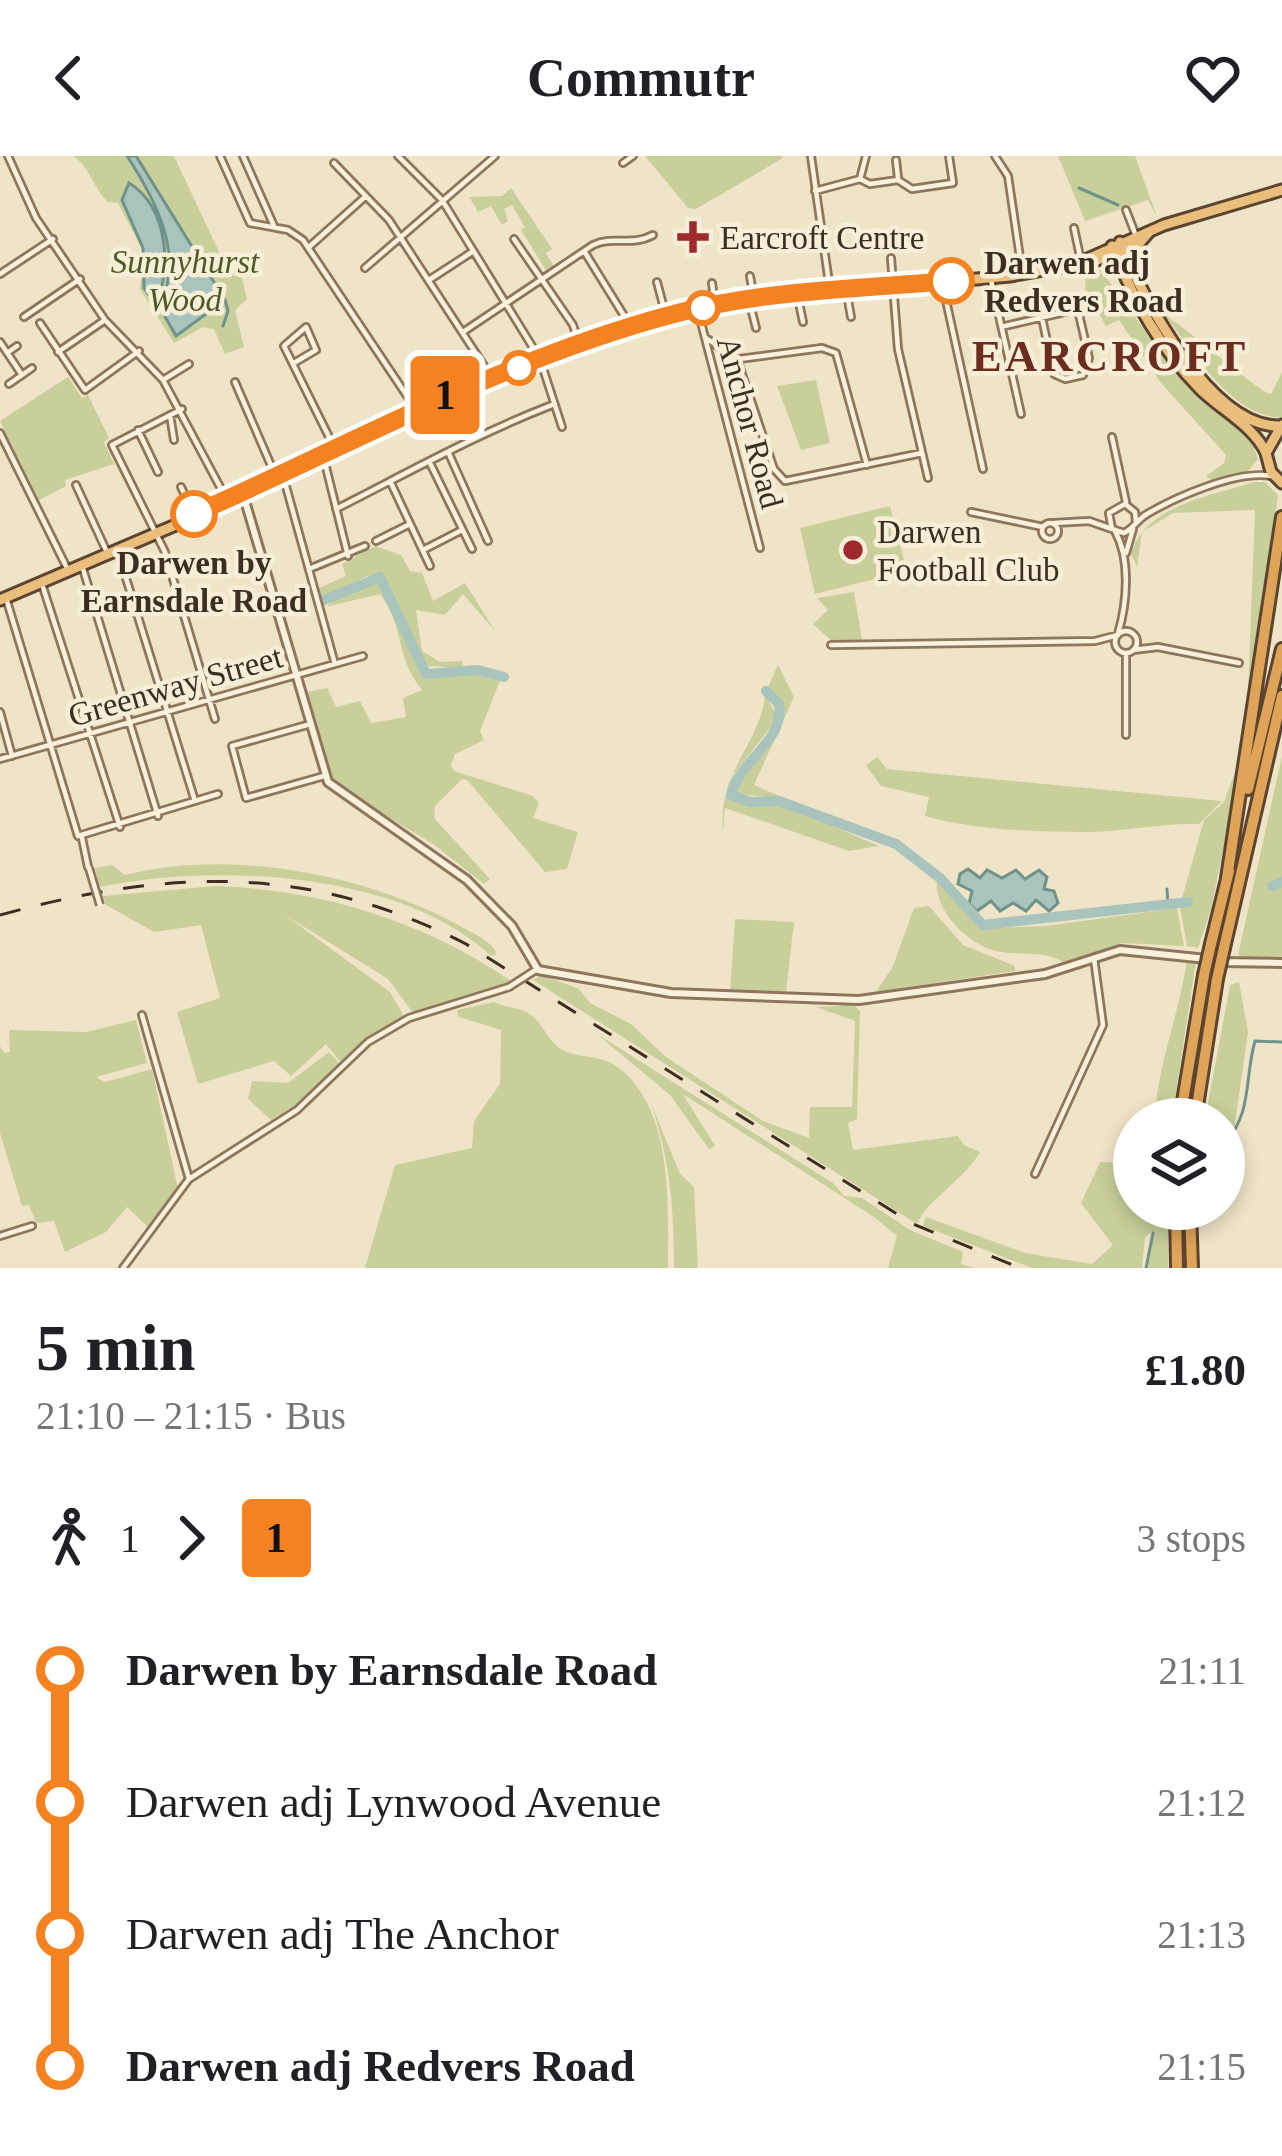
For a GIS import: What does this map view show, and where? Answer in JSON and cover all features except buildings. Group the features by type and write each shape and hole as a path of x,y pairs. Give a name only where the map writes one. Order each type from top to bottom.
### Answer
{"highway":[{"path":"1122,249 1136,236 1282,190"},
{"path":"3,599 227,500 415,407 631,327 716,305 797,292 1023,273 1087,261 1122,249 1149,232"},
{"path":"1122,249 1161,326 1191,365 1252,420 1281,425 1266,456"},
{"path":"1122,249 1125,282"},
{"path":"1087,261 1111,267 1125,282 1174,360 1258,437 1280,484"},
{"path":"1198,1098 1282,517"},
{"path":"1227,878 1282,649"},
{"path":"1184,1098 1204,975 1217,946 1282,696"},
{"path":"1263,777 1282,719"},
{"path":"1176,1230 1177,1268"},
{"path":"1191,1230 1192,1268"}],"street":[{"path":"220,156 250,223 295,233 309,248 415,407"},
{"path":"243,156 274,226"},
{"path":"398,156 442,200 541,359 562,427"},
{"path":"365,268 495,156"},
{"path":"811,156 830,290"},
{"path":"860,178 866,156"},
{"path":"815,191 860,178 870,184 898,180 912,189 953,183 949,156"},
{"path":"995,156 1008,176 1023,273"},
{"path":"0,162 8,157 36,218 106,320 163,380 227,500"},
{"path":"896,160 898,180"},
{"path":"334,164 400,237 492,378"},
{"path":"309,248 366,196"},
{"path":"1126,210 1136,236"},
{"path":"1074,228 1087,261"},
{"path":"463,332 604,240 636,245 653,235"},
{"path":"0,274 53,239"},
{"path":"514,239 579,344"},
{"path":"636,245 641,255"},
{"path":"584,251 631,327"},
{"path":"429,280 472,252"},
{"path":"891,258 898,349 928,478"},
{"path":"749,276 755,328"},
{"path":"990,278 1022,415"},
{"path":"24,317 80,279"},
{"path":"657,282 666,316"},
{"path":"942,282 983,470"},
{"path":"712,283 716,305"},
{"path":"845,288 851,317"},
{"path":"797,292 802,322"},
{"path":"1002,327 1087,307"},
{"name":"Anchor Road","path":"698,309 760,548"},
{"path":"1042,318 1054,374 1065,379 1083,374 1089,358 1078,310"},
{"path":"58,352 106,320"},
{"path":"40,323 85,390 139,351"},
{"path":"294,363 316,350 306,327 284,343 334,447"},
{"path":"706,338 737,359 779,477 794,483 922,452"},
{"path":"0,342 22,375"},
{"path":"7,353 17,346"},
{"path":"737,359 822,348 836,353 867,465"},
{"path":"163,380 190,364"},
{"path":"9,384 32,368"},
{"path":"236,382 309,569 335,664"},
{"path":"336,509 449,454 468,437 553,405"},
{"path":"182,410 112,445 153,530 215,719"},
{"path":"170,415 174,440"},
{"path":"138,430 156,459 158,472"},
{"path":"0,433 67,569"},
{"path":"1112,437 1118,481 1136,524 1124,558"},
{"path":"322,454 348,556"},
{"path":"449,454 488,541"},
{"path":"1090,521 1124,533 1150,512 1255,474 1266,456"},
{"path":"430,463 472,549"},
{"path":"1255,474 1280,484"},
{"path":"391,481 430,566"},
{"path":"1118,481 1109,513 1124,558 1125,610 1118,634 1126,651"},
{"path":"76,485 132,598 195,801"},
{"path":"181,488 194,514"},
{"path":"248,490 293,676 324,776 341,796 467,880 512,926 536,970"},
{"path":"971,512 1043,527 1090,521 1131,507 1150,512"},
{"path":"1043,527 1046,538 1072,522"},
{"path":"1054,523 1058,532"},
{"path":"376,541 410,524"},
{"path":"422,550 462,530"},
{"path":"309,569 365,546"},
{"path":"81,562 158,816"},
{"path":"41,581 120,827"},
{"path":"3,599 100,905"},
{"path":"1125,610 1134,634 1126,651 1126,734"},
{"path":"831,645 1095,640 1134,634 1158,647 1240,663"},
{"path":"1095,640 1126,651 1158,647"},
{"name":"Greenway Street","path":"0,759 363,656"},
{"path":"0,712 12,756"},
{"path":"307,725 232,746 246,798 324,776"},
{"path":"81,837 218,794"},
{"path":"123,1268 189,1179 297,1109 386,1029 509,988 536,970 670,993 859,1000 1045,974 1094,958 1149,949 1233,965 1282,963"},
{"path":"1035,1174 1103,1025 1094,958"},
{"path":"142,1015 189,1179"},
{"path":"0,1236 32,1226"}],"green space":[{"name":"Sunnyhurst Wood","path":"73,156 174,156 227,269 242,278 247,299 235,310 244,347 225,354 214,329 203,327 174,343 140,289 144,253 118,203 108,202"},
{"path":"645,156 783,158 696,209 688,208"},
{"path":"1058,156 1135,156 1157,217 1148,200 1085,221"},
{"path":"511,188 552,249 546,253 555,268 547,272 512,205 504,209 508,221 502,225 491,206 478,212 469,197 502,196"},
{"path":"1085,270 1101,270 1171,367 1252,442 1258,459 1248,471 1214,482 1206,476 1224,463 1226,455 1161,383 1119,320 1106,326 1099,313 1086,310"},
{"path":"1163,314 1264,391 1271,394 1282,372 1282,418 1245,406 1229,394"},
{"path":"68,377 82,398 88,395 109,438 104,442 114,464 65,480 66,486 39,500 0,421"},
{"path":"816,380 830,443 801,450 777,386"},
{"path":"1253,482 1265,482 1278,495 1250,718 1211,909 1198,948 1187,946 1180,907 1188,905 1188,900 1181,902 1204,820 1224,802 1238,764 1248,694 1255,510 1173,513 1144,531 1181,505"},
{"name":"Darwen Football Club","path":"890,506 907,571 815,594 800,528"},
{"path":"1142,534 1137,567 1131,554"},
{"path":"375,546 401,555 410,571 422,573 433,601 465,583 495,631 463,594 445,615 416,610 422,651 440,662 462,661 464,668 425,666 381,576 367,576 323,599 319,588 346,576 342,564"},
{"path":"368,579 379,579 425,675 477,672 501,678 480,731 484,740 455,754 451,765 454,771 533,796 539,803 533,818 578,832 567,869 545,872 468,781 462,779 435,806 434,818 490,879 484,884 433,844 335,785 302,693 327,688 336,707 360,701 371,723 406,717 403,698 422,690 380,594 325,607"},
{"path":"854,592 863,645 835,644 813,624 828,610 817,598"},
{"path":"778,665 794,697 754,785 858,830 780,798 734,794 781,718 781,704 767,689"},
{"path":"765,694 778,718 733,775 728,796 749,805 780,803 879,846 849,851 725,808 723,831 723,810 727,791 733,774 756,727"},
{"path":"1282,756 1282,879 1271,888 1282,886 1282,960 1250,961 1238,955"},
{"path":"877,757 887,769 1222,801 1199,824 1085,832 984,827 925,816 929,797 881,786 866,765"},
{"path":"207,864 296,871 341,880 424,908 482,938 497,954 491,956 453,928 408,906 358,890 250,876 197,876 100,887 95,868 112,865 125,875"},
{"path":"937,877 983,928 1046,926 1177,908 1184,946 1123,943 1063,962 1045,955 989,949 951,920 939,899"},
{"path":"216,886 294,894 370,912 443,941 511,981 413,1013 388,979 285,915 390,992 404,1016 342,1064 326,1044 291,1076 274,1061 198,1084 177,1012 220,998 201,925 154,932 106,905 103,896"},
{"path":"929,906 963,945 1015,966 1015,971 876,992 893,966 914,908"},
{"path":"735,919 794,922 786,992 730,992"},
{"path":"1187,959 1196,961 1175,1098 1157,1098 1159,1080"},
{"path":"542,975 579,989 590,1003 631,1024 666,1057 763,1121 809,1138 810,1107 852,1107 855,1021 816,1007 854,1005 860,1011 857,1119 848,1123 853,1150 958,1136 964,1145 980,1152 917,1224 533,980"},
{"path":"1239,982 1248,1032 1239,1098 1209,1098 1230,985"},
{"path":"494,1002 528,1013 560,1048 613,1064 637,1086 659,1134 664,1161 668,1268 365,1268 395,1165 472,1148 474,1121 500,1084 501,1030 459,1017 457,1010"},
{"path":"136,1020 147,1063 96,1077 105,1082 152,1069 178,1189 149,1228 127,1207 106,1232 65,1252 54,1221 36,1223 29,1205 22,1206 0,1133 0,1046 4,1053 10,1052 9,1030 86,1032"},
{"path":"597,1034 833,1183 844,1196 862,1198 910,1230 963,1252 961,1264 974,1268 888,1268 897,1236 874,1217 683,1094 715,1146 709,1149 670,1095"},
{"path":"329,1052 340,1064 303,1100 271,1120 248,1099 252,1081 288,1083"},
{"path":"650,1101 680,1174 694,1187 698,1268 674,1268 670,1183"},
{"path":"1100,1162 1113,1162 1113,1230 1168,1230 1168,1268 1147,1268 1152,1232 1145,1237 1142,1268 1032,1268 923,1226 926,1217 1025,1253 1092,1264 1113,1245 1081,1203"}],"water":[{"path":"127,156 136,156 225,300 176,336 159,306 169,268 164,228"},
{"path":"129,183 152,207 163,239 164,274 156,305 144,288 143,248 122,200"},
{"path":"968,869 980,878 987,870 1002,878 1016,870 1025,879 1039,870 1047,877 1044,889 1054,891 1058,903 1049,911 1036,900 1026,911 1013,903 1000,911 991,901 977,911 969,904 972,891 958,884 960,874"}],"waterway":[{"path":"1079,188 1118,205"},
{"path":"223,326 228,311 225,300"},
{"path":"322,601 380,577 426,674 478,670 504,677"},
{"path":"766,691 779,704 775,729 731,795 750,802 779,801 896,844 940,878 983,925 1188,902"},
{"path":"1272,886 1282,882"},
{"path":"1167,889 1168,905"},
{"path":"1245,1102 1255,1041 1282,1042"},
{"path":"1146,1268 1153,1233"}],"railway":[{"path":"0,915 121,889 237,882 293,887 408,918 466,944 913,1224 1020,1268"}],"bus line":[{"name":"1","path":"194,514 267,486 270,480 415,407 666,316 797,292 951,281"}],"place":[{"name":"Earcroft Centre","path":"693,237"},
{"name":"Darwen adj Redvers Road","path":"951,281"},
{"name":"Darwen by Earnsdale Road","path":"194,514"},
{"name":"Darwen Football Club","path":"853,550"}],"district":[{"name":"EARCROFT","path":"1110,355"}]}
